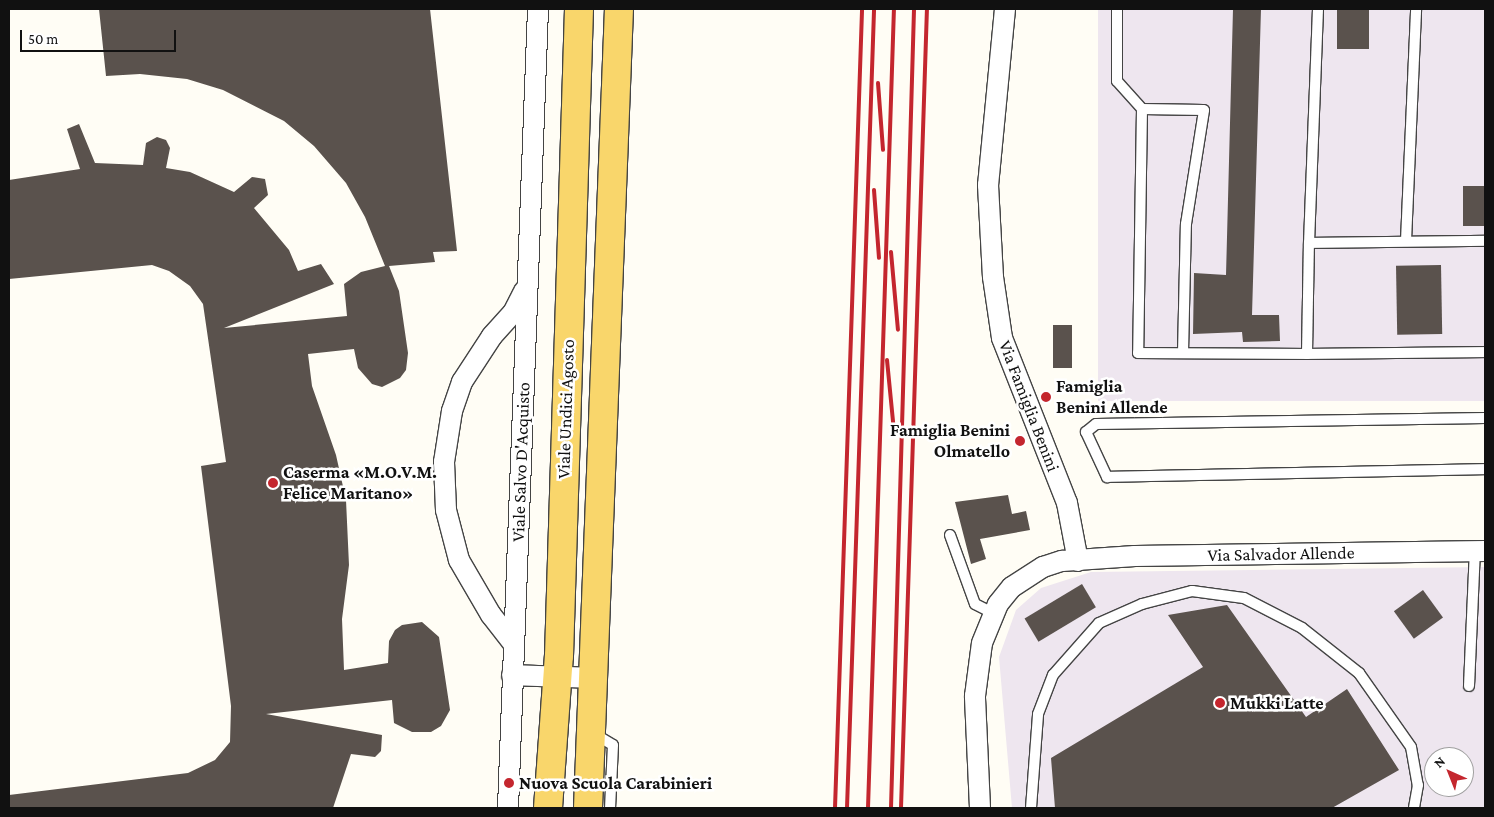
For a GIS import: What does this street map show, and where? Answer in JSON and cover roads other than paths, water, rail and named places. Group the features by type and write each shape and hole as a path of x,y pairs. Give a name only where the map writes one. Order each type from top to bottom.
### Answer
{"main road":[{"name":"Viale Undici Agosto","path":"548,808 557,677 579,9"},
{"path":"588,808 619,9"}],"street":[{"name":"Viale Salvo D'Acquisto","path":"508,808 538,9"},
{"name":"Via Famiglia Benini","path":"1005,9 988,185 992,277 1005,348 1067,502 1078,561"},
{"name":"Viale Salvo D'Acquisto","path":"513,643 486,608 459,560 446,510 444,462 452,411 462,382 492,336 513,313 528,281"},
{"name":"Via Salvador Allende","path":"993,612 1026,576 1062,561 1134,556 1480,551"},
{"path":"980,808 976,696 982,643 993,612"},
{"path":"512,675 593,678"}],"lane":[{"path":"1118,9 1117,81 1142,109 1138,353 1485,352"},
{"path":"1307,354 1309,243 1318,9"},
{"path":"1406,241 1416,9"},
{"path":"1142,109 1204,110 1186,224 1183,353"},
{"path":"1309,243 1485,241"},
{"path":"1485,418 1096,424 1086,432 1107,477 1485,469"},
{"path":"950,534 975,604 993,612"},
{"path":"1469,686 1480,551"},
{"path":"1031,808 1038,714 1053,675 1099,623 1142,604 1192,591 1244,598 1302,628 1359,673 1411,747 1418,785 1414,808"},
{"path":"590,731 613,745 610,808"}],"railway":[{"path":"835,808 862,9"},
{"path":"847,808 874,9"},
{"path":"868,808 894,9"},
{"path":"891,808 914,9"},
{"path":"901,808 927,9"},
{"path":"878,83 883,150"},
{"path":"874,190 879,258"},
{"path":"891,252 898,330"},
{"path":"887,360 894,432"}],"place":[{"name":"Famiglia Benini Allende","path":"1046,397"},
{"name":"Famiglia Benini Olmatello","path":"1020,441"},
{"name":"Caserma «M.O.V.M. Felice Maritano»","path":"273,483"},
{"name":"Mukki Latte","path":"1220,703"},
{"name":"Nuova Scuola Carabinieri","path":"509,783"}]}
